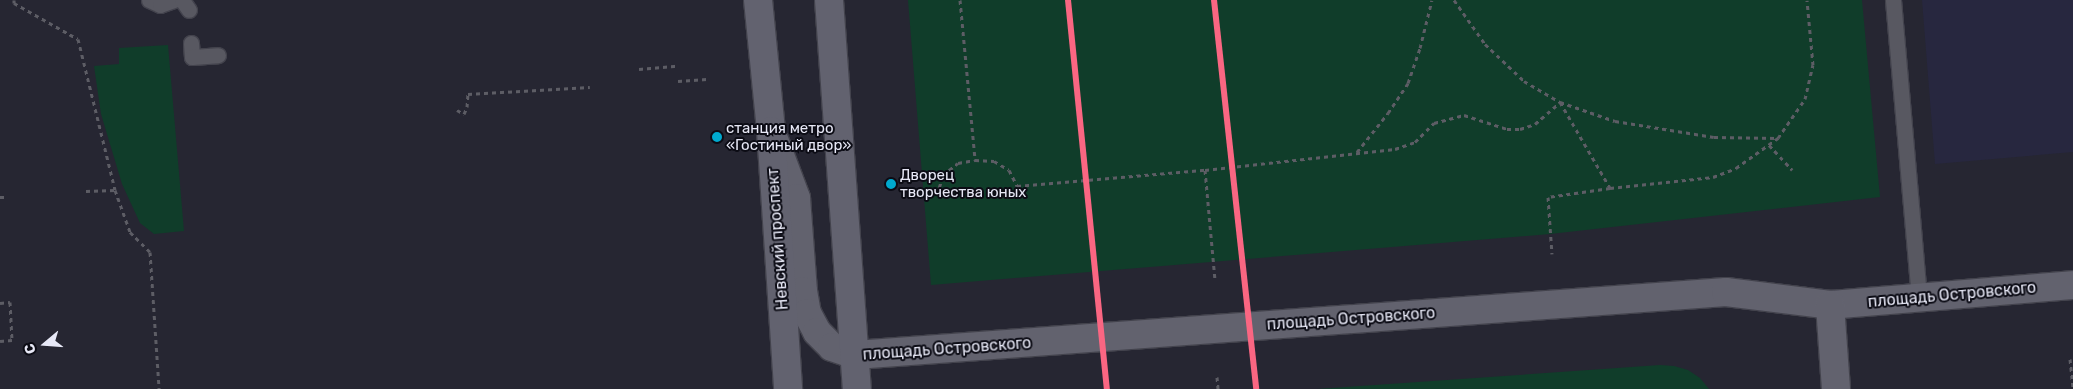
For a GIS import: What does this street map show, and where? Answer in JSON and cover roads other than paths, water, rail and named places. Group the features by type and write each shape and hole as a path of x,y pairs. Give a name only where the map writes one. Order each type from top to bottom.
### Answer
{"main road":[{"name":"Невский проспект","path":"758,0 771,131 788,389"},
{"path":"829,0 857,389"}],"street":[{"name":"площадь Островского","path":"771,131 796,198 807,313 816,332 827,342 832,346 855,355 1726,292 1830,305 2073,285"},
{"path":"1830,305 1836,389"}],"lane":[{"path":"149,0 160,5 174,0"},
{"path":"1893,0 1919,298"},
{"path":"191,43 192,57 218,55"}],"place":[{"name":"станция метро «Гостиный двор»","path":"717,137"},
{"name":"Дворец творчества юных","path":"891,184"}]}
